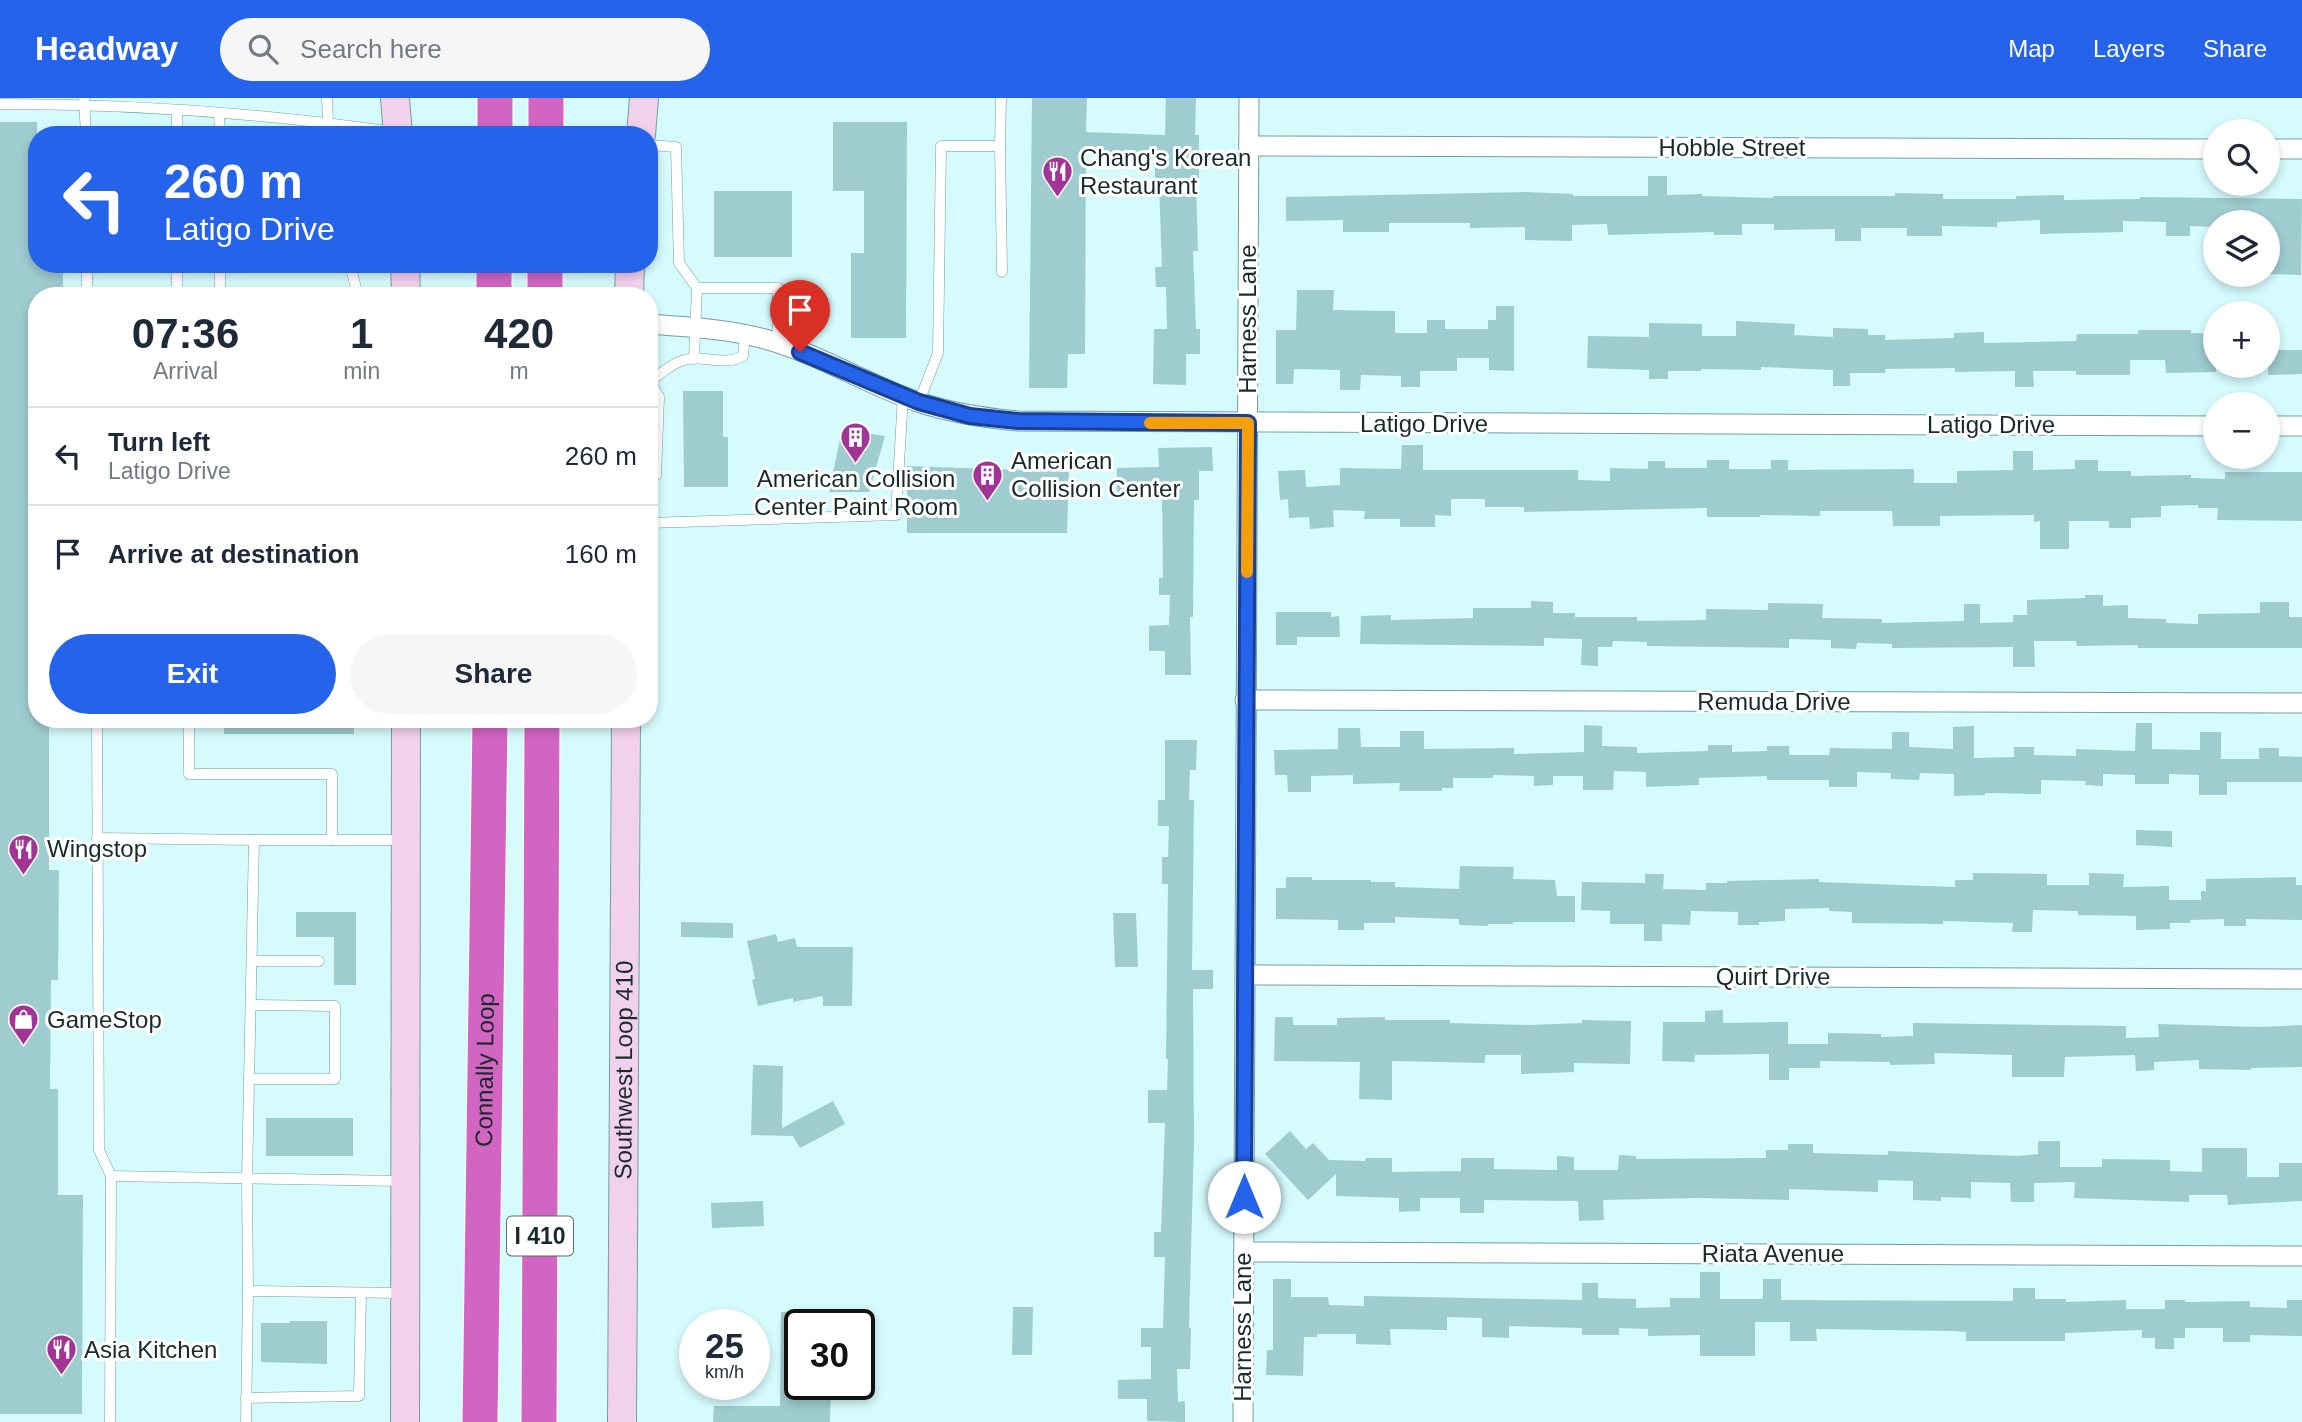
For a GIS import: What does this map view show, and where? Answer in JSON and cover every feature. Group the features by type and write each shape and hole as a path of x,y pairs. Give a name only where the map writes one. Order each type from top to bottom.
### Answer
{"highway":[{"path":"495,98 495,126"},
{"path":"545,126 546,98"},
{"name":"Connally Loop","path":"480,1422 490,728"},
{"name":"I 410","path":"539,1422 542,728"}],"main road":[{"path":"395,98 397,126"},
{"path":"642,126 644,98"},
{"path":"405,1422 406,728"},
{"name":"Southwest Loop 410","path":"622,1422 626,728"}],"street":[{"name":"Harness Lane","path":"1243,1422 1249,98"},
{"name":"Hobble Street","path":"1249,146 2203,149"},
{"path":"2280,149 2302,149"},
{"name":"Latigo Drive","path":"658,325 696,327 745,335 821,359 911,399 970,416 1018,421 2203,426"},
{"path":"2280,426 2302,426"},
{"name":"Remuda Drive","path":"1245,700 2302,703"},
{"name":"Quirt Drive","path":"1245,975 2302,979"},
{"name":"Riata Avenue","path":"1244,1252 2302,1256"}],"lane":[{"path":"327,98 334,126"},
{"path":"1001,98 1002,272"},
{"path":"0,104 85,101 326,126"},
{"path":"85,101 86,126"},
{"path":"177,110 177,126"},
{"path":"219,113 220,126"},
{"path":"658,145 676,146 679,263 696,288 694,359"},
{"path":"658,523 896,515 911,399 938,353 941,146 1000,146"},
{"path":"696,288 778,288 778,344"},
{"path":"658,375 680,360 733,362 743,356 745,335"},
{"path":"658,395 658,423"},
{"path":"97,728 99,1150 111,1176 110,1422"},
{"path":"189,728 189,774 332,774 332,840"},
{"path":"97,838 406,840"},
{"path":"246,1422 247,1179 254,840"},
{"path":"252,961 319,961"},
{"path":"249,1079 335,1079 335,1006 251,1004"},
{"path":"111,1176 405,1181"},
{"path":"248,1291 405,1293"},
{"path":"246,1398 359,1396 361,1293"}],"building":[{"path":"1032,98 1087,98 1086,132 1165,135 1166,98 1196,98 1195,135 1199,135 1199,185 1196,185 1198,251 1193,251 1196,329 1200,329 1200,354 1186,354 1186,385 1153,384 1154,329 1167,329 1166,287 1156,287 1155,267 1162,267 1159,184 1155,184 1155,154 1086,153 1085,354 1068,354 1067,388 1029,388"},
{"path":"0,122 37,122 37,126 28,126 28,273 63,273 63,287 28,287 28,728 49,728 49,870 59,870 58,980 51,980 50,1089 58,1089 58,1195 83,1195 82,1414 0,1414"},
{"path":"833,122 907,122 906,338 851,338 851,253 864,253 864,191 833,191"},
{"path":"1648,176 1667,176 1667,195 1773,198 1895,196 1895,193 1943,194 1943,199 2016,199 2016,196 2064,195 2064,200 2140,197 2302,199 2301,275 2280,274 2280,210 2203,210 2203,226 2190,226 2190,236 2166,236 2166,222 2123,221 2123,232 2040,234 2040,220 1997,222 1997,227 1942,226 1942,236 1907,236 1907,228 1861,228 1861,241 1835,241 1835,229 1774,230 1774,224 1742,224 1742,235 1714,235 1714,232 1608,235 1607,224 1572,225 1572,241 1525,240 1525,227 1470,228 1470,223 1389,223 1389,232 1343,232 1343,220 1286,221 1286,197 1526,192 1573,196 1648,196"},
{"path":"714,191 792,191 792,257 714,257"},
{"path":"1297,290 1334,290 1333,310 1395,311 1395,333 1427,333 1427,320 1445,320 1445,329 1488,329 1488,320 1496,320 1496,306 1514,306 1514,371 1489,370 1489,358 1457,358 1457,371 1420,371 1420,387 1401,387 1401,376 1361,375 1360,390 1340,390 1340,370 1294,369 1293,384 1276,384 1276,330 1296,330"},
{"path":"1736,321 1795,324 1794,335 1833,337 1833,328 1868,329 1868,335 1885,335 1885,340 1954,338 1954,333 1984,332 1984,343 2076,341 2077,334 2138,334 2138,330 2191,330 2191,333 2203,333 2203,372 2166,373 2165,360 2130,360 2130,375 2076,375 2076,371 2033,371 2034,387 2015,387 2015,371 1885,369 1885,373 1850,373 1850,386 1833,386 1833,370 1761,367 1761,370 1701,369 1668,371 1668,379 1649,379 1649,370 1587,368 1588,336 1649,337 1649,323 1702,324 1702,336 1736,336"},
{"path":"2280,350 2302,350 2302,374 2280,375"},
{"path":"683,391 723,391 723,437 728,437 728,487 684,487"},
{"name":"American Collision Center Paint Room","path":"842,430 885,436 869,492 829,492"},
{"path":"1402,445 1423,445 1423,470 1578,470 1578,480 1610,481 1610,468 1648,469 1648,461 1665,461 1665,468 1707,468 1707,460 1729,460 1729,469 1771,469 1771,460 1788,460 1788,470 1914,469 1914,483 1957,483 1957,471 2013,470 2013,451 2033,451 2033,470 2075,469 2075,460 2098,460 2098,471 2131,471 2131,476 2191,475 2191,478 2225,479 2225,472 2302,472 2302,521 2217,520 2218,508 2198,508 2198,505 2161,506 2161,517 2131,518 2131,528 2109,528 2109,521 2069,521 2069,549 2040,549 2040,521 2034,522 2034,515 1940,516 1940,526 1893,526 1892,511 1820,511 1820,516 1707,517 1707,508 1524,512 1524,507 1485,507 1485,499 1451,499 1451,516 1435,515 1435,527 1400,527 1400,519 1364,519 1365,511 1333,510 1334,527 1310,529 1309,517 1289,518 1288,499 1280,500 1278,471 1305,470 1306,487 1340,485 1340,468 1401,469"},
{"path":"1212,447 1213,471 1199,471 1199,500 1194,500 1191,675 1165,675 1165,651 1149,651 1149,626 1169,625 1170,595 1159,595 1159,578 1163,578 1162,492 1117,493 1117,468 1159,467 1158,448"},
{"name":"American Collision Center","path":"907,466 1069,472 1067,533 907,533"},
{"path":"2085,595 2103,595 2103,606 2128,605 2128,618 2166,619 2166,623 2198,624 2198,614 2260,613 2260,602 2289,602 2289,617 2302,617 2302,648 2138,648 2138,645 2077,646 2076,641 2034,641 2035,667 2013,667 2013,647 1892,648 1892,644 1857,643 1856,649 1831,648 1831,640 1789,639 1789,648 1647,646 1647,642 1613,641 1612,647 1598,647 1598,666 1581,665 1582,639 1544,638 1544,646 1360,644 1361,616 1391,615 1391,620 1473,618 1473,608 1531,608 1531,601 1553,602 1553,613 1575,613 1575,617 1637,617 1637,621 1706,620 1706,609 1768,610 1768,603 1823,604 1822,618 1882,619 1882,623 1964,621 1964,604 1980,604 1980,623 2013,622 2013,615 2027,615 2027,600 2085,598"},
{"path":"1276,612 1331,612 1331,617 1339,616 1340,637 1297,637 1297,645 1276,645"},
{"path":"2136,723 2152,723 2152,749 2200,750 2200,732 2221,732 2221,759 2259,759 2259,748 2279,748 2279,756 2302,757 2302,782 2227,782 2227,795 2199,795 2199,775 2169,774 2169,784 2135,784 2135,775 2103,774 2103,786 2085,785 2086,781 2041,780 2041,794 1985,793 1954,796 1954,774 1920,773 1919,780 1891,779 1891,773 1857,772 1857,787 1829,787 1829,780 1767,780 1767,776 1699,778 1699,785 1646,787 1646,772 1614,771 1613,790 1583,790 1583,776 1553,776 1553,785 1534,786 1534,776 1493,775 1493,778 1453,778 1453,788 1442,788 1442,791 1399,791 1400,783 1353,784 1353,775 1311,776 1311,792 1288,792 1287,775 1275,775 1274,750 1338,749 1338,728 1360,728 1361,747 1400,747 1400,731 1424,731 1424,749 1514,748 1514,754 1584,752 1584,725 1602,726 1602,746 1637,747 1637,753 1708,751 1708,745 1732,745 1732,752 1767,751 1767,746 1789,746 1789,755 1829,755 1830,748 1892,749 1892,732 1909,732 1909,747 1953,749 1953,727 1974,726 1974,758 2014,757 2014,747 2034,747 2034,755 2076,756 2076,749 2135,751"},
{"path":"224,728 354,728 354,734 224,734"},
{"path":"1165,740 1197,740 1196,770 1190,770 1189,800 1194,800 1192,970 1213,970 1213,989 1193,989 1194,1141 1190,1369 1177,1369 1178,1402 1185,1401 1185,1422 1147,1421 1147,1399 1118,1399 1118,1380 1151,1379 1151,1347 1141,1347 1141,1328 1163,1328 1165,1257 1154,1257 1154,1232 1161,1232 1165,1123 1148,1123 1148,1090 1167,1090 1168,884 1162,884 1162,857 1168,857 1169,826 1158,826 1158,800 1165,800"},
{"path":"2136,830 2172,831 2172,847 2136,845"},
{"path":"1460,866 1514,867 1513,879 1555,880 1557,896 1575,896 1575,922 1513,922 1488,926 1459,925 1459,919 1395,917 1395,923 1364,923 1364,930 1338,930 1338,920 1276,919 1276,888 1286,888 1286,877 1371,880 1395,882 1395,887 1459,889"},
{"path":"1973,873 2047,874 2047,885 2089,885 2089,873 2124,874 2123,887 2169,886 2169,900 2201,900 2201,891 2206,891 2206,879 2296,877 2296,885 2302,885 2302,920 2246,919 2246,926 2224,926 2224,919 2190,920 2190,923 2170,923 2170,929 2136,930 2136,916 2078,915 2078,911 2033,910 2032,932 2012,932 2013,923 1852,923 1852,912 1829,911 1829,908 1785,909 1785,921 1759,922 1759,925 1738,925 1738,912 1691,911 1690,925 1662,924 1662,941 1644,941 1644,924 1610,924 1610,911 1581,910 1582,882 1645,883 1645,874 1664,874 1663,889 1706,890 1706,883 1819,879 1819,882 1955,887 1955,880 1973,880"},
{"path":"296,912 356,912 356,985 334,985 334,937 296,937"},
{"path":"1113,913 1136,913 1138,967 1115,967"},
{"path":"681,922 733,923 733,938 681,937"},
{"path":"776,934 778,942 795,938 797,947 853,947 852,1006 823,1006 823,996 793,1002 793,998 758,1006 747,941"},
{"path":"1723,1010 1723,1023 1788,1022 1788,1044 1828,1044 1828,1033 1881,1034 1881,1037 1913,1036 1913,1023 2126,1026 2126,1038 2159,1037 2158,1024 2259,1027 2302,1025 2302,1067 2199,1069 2199,1060 2154,1062 2154,1070 2136,1071 2135,1055 2065,1057 2064,1077 2012,1077 2012,1055 1934,1053 1935,1064 1890,1065 1890,1062 1820,1061 1820,1068 1789,1068 1789,1080 1769,1080 1769,1054 1695,1055 1694,1062 1662,1061 1663,1022 1705,1022 1705,1011"},
{"path":"1275,1017 1293,1017 1293,1025 1337,1025 1337,1018 1385,1017 1385,1020 1450,1020 1450,1023 1530,1025 1582,1023 1582,1020 1631,1021 1630,1064 1574,1063 1574,1072 1521,1074 1521,1055 1485,1055 1485,1063 1392,1061 1392,1100 1359,1099 1360,1062 1274,1061"},
{"path":"753,1065 783,1066 782,1128 833,1101 845,1124 800,1148 793,1136 751,1135"},
{"path":"266,1118 353,1118 353,1156 266,1156"},
{"path":"1290,1131 1306,1149 1313,1143 1329,1160 1365,1161 1366,1158 1392,1158 1392,1172 1461,1171 1461,1158 1494,1158 1494,1169 1557,1170 1557,1156 1574,1157 1574,1170 1618,1170 1619,1155 1636,1156 1636,1159 1766,1158 1766,1150 1788,1150 1788,1144 1813,1144 1813,1153 1888,1155 1888,1151 2018,1156 2038,1154 2038,1141 2060,1141 2060,1167 2102,1167 2102,1159 2170,1160 2170,1171 2202,1172 2202,1148 2247,1148 2247,1177 2279,1177 2279,1163 2302,1163 2302,1201 2228,1205 2227,1195 2189,1195 2189,1202 2074,1198 2075,1182 2034,1183 2034,1202 2011,1202 2010,1183 1971,1182 1971,1198 1913,1200 1913,1181 1878,1180 1878,1192 1789,1189 1789,1200 1603,1200 1604,1220 1579,1221 1578,1201 1484,1200 1484,1213 1460,1213 1460,1198 1420,1198 1420,1211 1399,1212 1399,1198 1336,1196 1336,1174 1308,1200 1265,1154"},
{"path":"763,1201 764,1226 712,1228 711,1203"},
{"path":"1700,1272 1720,1272 1720,1299 1763,1299 1763,1279 1781,1279 1781,1300 2013,1301 2013,1288 2035,1288 2035,1299 2066,1299 2066,1302 2126,1300 2126,1309 2165,1309 2165,1300 2250,1301 2250,1307 2287,1308 2287,1300 2302,1300 2302,1336 2250,1335 2250,1342 2223,1342 2223,1328 2185,1328 2185,1338 2174,1338 2174,1349 2155,1349 2155,1338 2142,1338 2142,1330 2065,1333 2065,1341 1966,1341 1966,1332 1816,1329 1817,1341 1790,1341 1790,1322 1755,1322 1755,1356 1700,1356 1700,1335 1648,1336 1648,1329 1619,1328 1619,1335 1582,1335 1582,1328 1509,1326 1509,1338 1482,1337 1482,1318 1447,1317 1447,1330 1390,1329 1391,1345 1356,1344 1356,1334 1317,1334 1317,1337 1304,1337 1303,1376 1266,1375 1267,1350 1273,1350 1273,1279 1291,1279 1291,1297 1328,1297 1329,1305 1364,1306 1364,1296 1582,1300 1582,1283 1598,1283 1598,1298 1636,1299 1636,1308 1670,1307 1670,1298 1700,1298"},
{"path":"1013,1307 1033,1307 1032,1355 1012,1355"},
{"path":"781,1312 784,1312 784,1400 831,1400 830,1422 713,1422 714,1406 780,1406"},
{"path":"327,1321 327,1364 261,1362 261,1323"}],"slow traffic":[{"path":"1150,423 1248,423 1247,572"}],"place":[{"name":"Chang's Korean Restaurant","path":"1057,199"},
{"name":"American Collision Center Paint Room","path":"856,464"},
{"name":"American Collision Center","path":"988,502"},
{"name":"Wingstop","path":"24,876"},
{"name":"GameStop","path":"24,1047"},
{"name":"Asia Kitchen","path":"61,1377"}],"route":[{"path":"800,352 919,402 970,416 1018,421 1248,423 1244,1197"}]}
